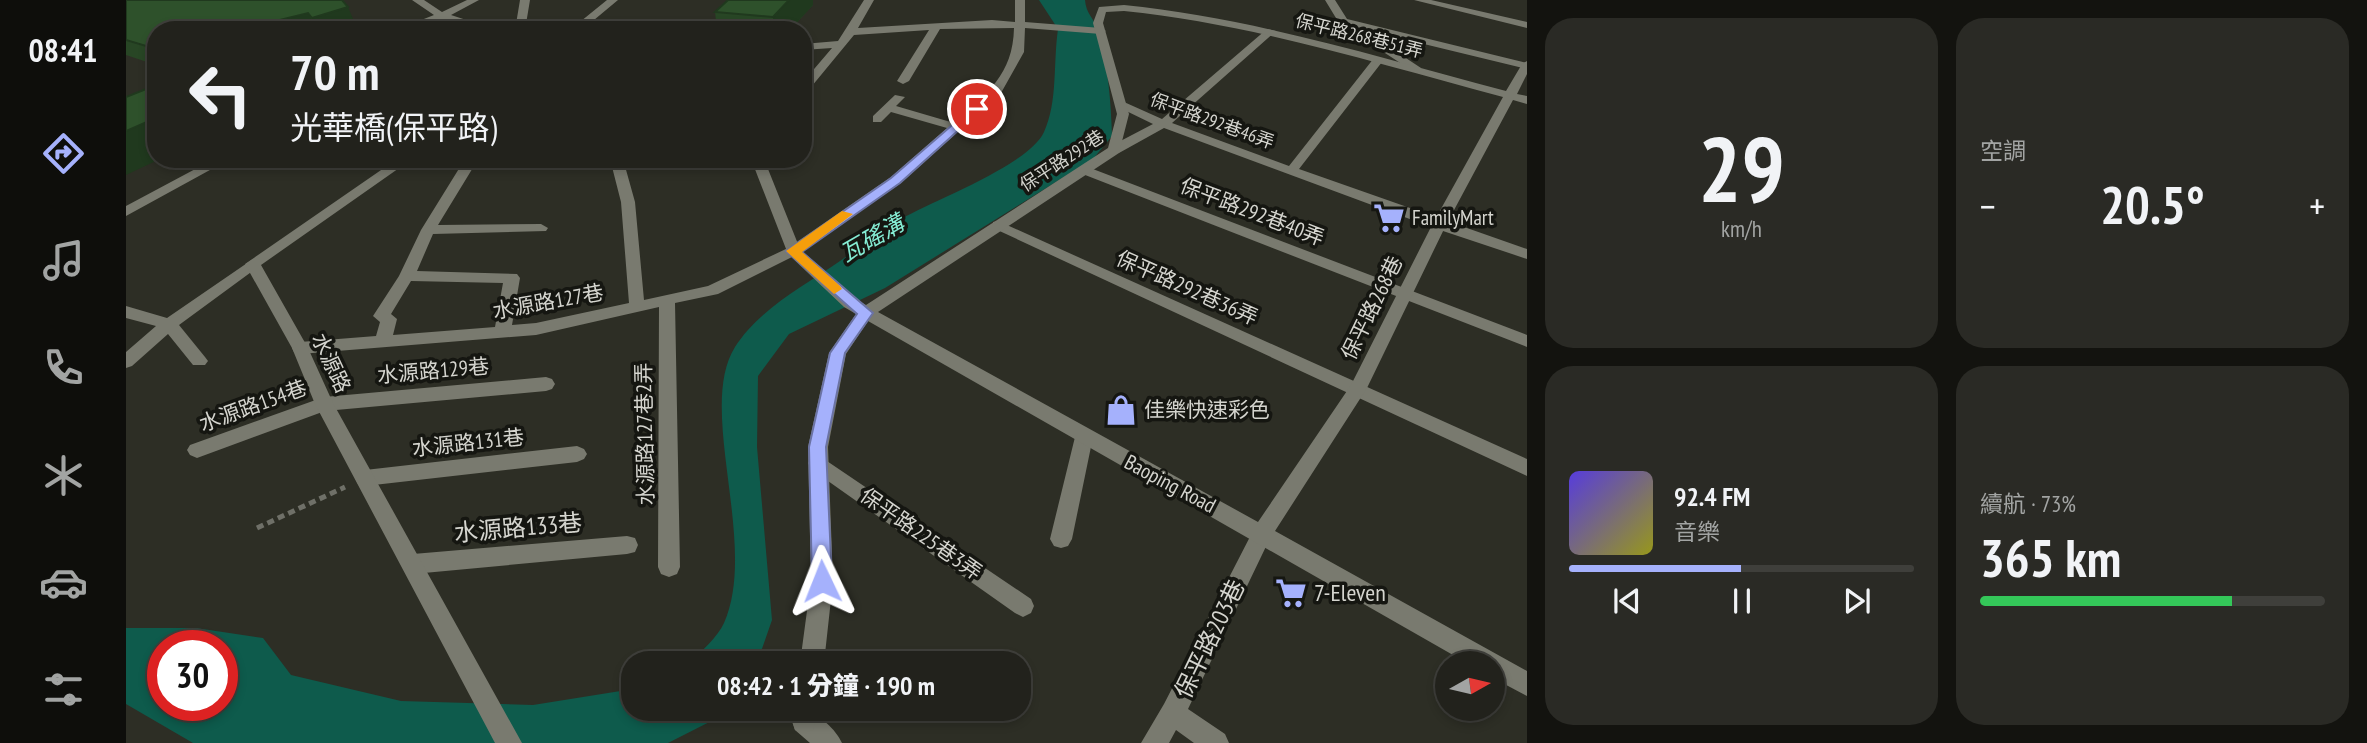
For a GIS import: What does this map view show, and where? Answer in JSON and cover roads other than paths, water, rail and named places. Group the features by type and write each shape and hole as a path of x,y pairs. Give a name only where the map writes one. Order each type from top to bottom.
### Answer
{"street":[{"path":"417,0 442,16 460,21"},
{"path":"427,21 474,0"},
{"path":"522,21 525,0"},
{"path":"586,21 613,0"},
{"path":"812,79 851,32 869,0"},
{"name":"水源路127巷","path":"300,348 536,329 712,290 798,256 895,180 997,91 1019,52 1020,0"},
{"path":"1330,0 1343,21 1415,68"},
{"path":"1419,0 1526,17"},
{"path":"1451,0 1526,17"},
{"path":"1114,150 1123,114 1099,14 1102,9 1116,2"},
{"name":"保平路268巷51弄","path":"1116,2 1190,12 1271,31 1527,100"},
{"path":"1343,21 1526,65"},
{"path":"851,32 1018,23 1101,31"},
{"path":"903,81 936,27"},
{"name":"保平路292巷","path":"858,308 998,225 1114,150 1163,124 1271,31"},
{"path":"812,46 842,44"},
{"name":"保平路292巷46弄","path":"1293,169 1378,61"},
{"name":"保平路268巷","path":"1262,534 1358,388 1439,225 1526,65"},
{"path":"877,119 899,97"},
{"name":"保平路292巷46弄","path":"1120,104 1163,124 1293,169 1439,225 1527,254"},
{"path":"889,108 956,127"},
{"path":"126,212 207,168"},
{"path":"126,362 169,324 395,168"},
{"path":"383,341 389,319 381,316 407,275 428,230 466,168"},
{"path":"619,168 628,202 637,307"},
{"path":"761,168 798,256"},
{"name":"保平路292巷40弄","path":"1085,170 1527,341"},
{"name":"保平路292巷36弄","path":"998,225 1358,388 1527,468"},
{"path":"428,230 541,228"},
{"name":"Baoping Road","path":"798,256 858,308 1468,651"},
{"name":"水源路","path":"253,264 300,348 324,404 457,642 509,743"},
{"path":"407,275 512,278 502,332"},
{"name":"水源路127巷2弄","path":"667,300 669,567"},
{"path":"813,651 822,581 818,447 838,353 858,308"},
{"path":"126,313 169,324 199,361"},
{"name":"水源路129巷","path":"324,404 546,384"},
{"name":"水源路154巷","path":"197,450 324,404"},
{"path":"1062,539 1084,437"},
{"name":"水源路131巷","path":"365,478 577,454"},
{"name":"保平路225巷3弄","path":"818,463 1023,606"},
{"name":"保平路203巷","path":"1154,743 1173,713 1262,534"},
{"name":"水源路133巷","path":"413,564 627,545"},
{"name":"Baoping Road","path":"1505,672 1527,684"},
{"path":"1173,713 1216,743"},
{"path":"810,721 829,743"}],"water":[{"path":"1039,0 1085,0 1098,30 1104,56 1112,136 1093,159 885,288 789,334 758,376 757,447 772,620 761,651 702,651 724,623 733,591 733,517 722,405 725,373 735,347 756,321 769,310 885,229 1001,169 1035,144 1044,132 1051,108 1058,29"},
{"path":"126,628 209,630 147,630 147,716 126,704"},
{"path":"238,634 263,638 291,675 401,701 533,705 621,691 621,721 711,721 668,743 193,743 155,721 238,721"}],"place":[{"name":"FamilyMart","path":"1389,218"},
{"name":"佳樂快速彩色","path":"1121,410"},
{"name":"7-Eleven","path":"1291,593"}],"water label":[{"name":"瓦磘溝","path":"872,238"}]}
